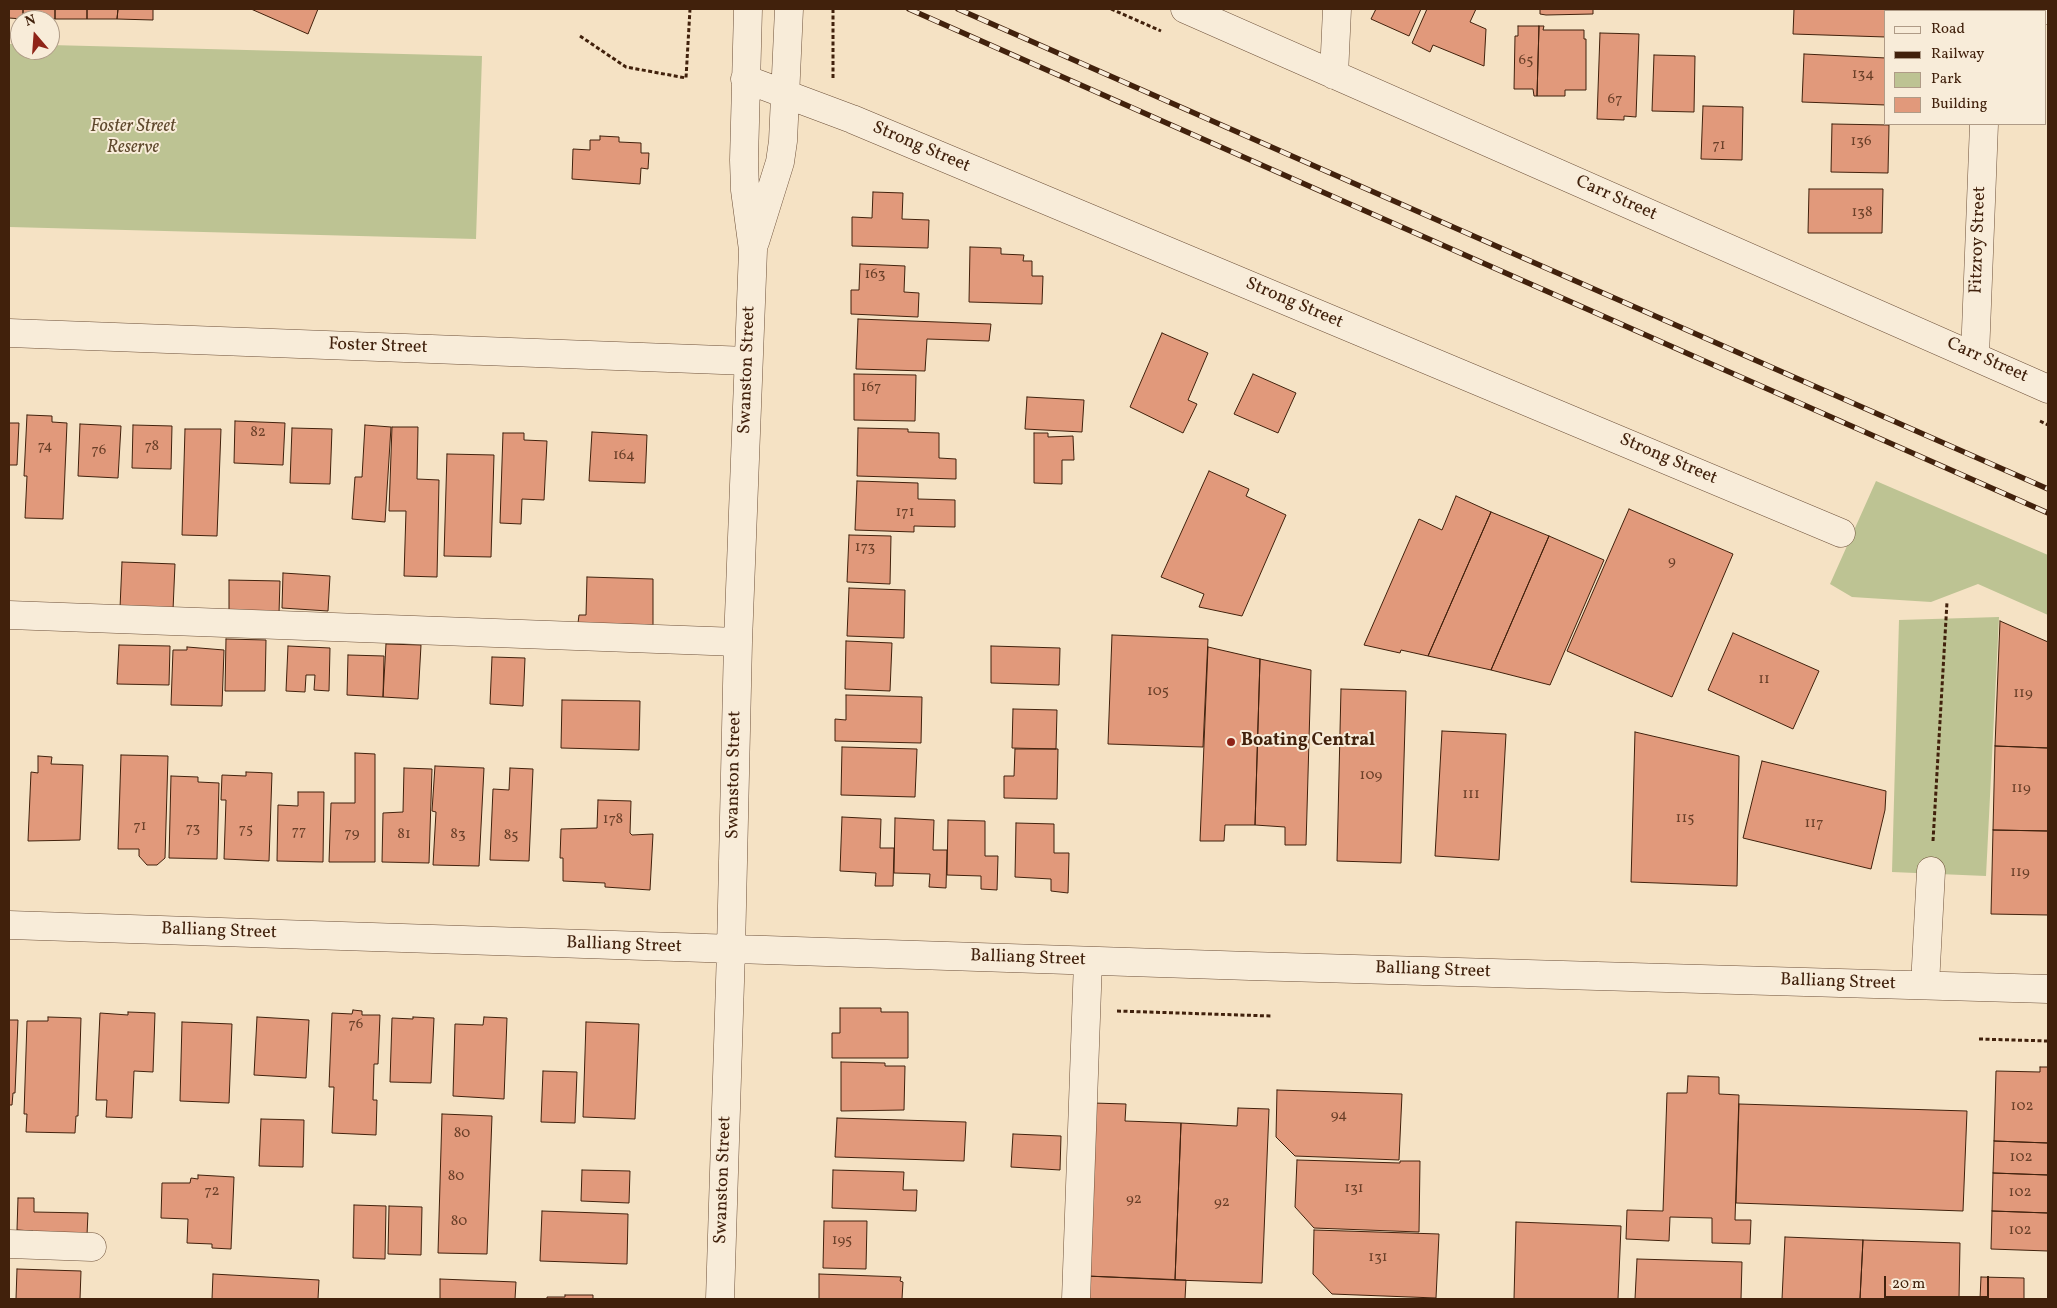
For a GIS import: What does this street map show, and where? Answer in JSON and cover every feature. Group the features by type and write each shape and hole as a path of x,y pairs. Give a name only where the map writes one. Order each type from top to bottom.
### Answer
{"street":[{"name":"Swanston Street","path":"720,1299 738,642 752,250 745,190 748,9"},
{"name":"Swanston Street","path":"752,250 780,162 789,9"},
{"name":"Carr Street","path":"1185,9 2048,389"},
{"path":"1334,75 1337,9"},
{"path":"1992,9 2048,10"},
{"name":"Strong Street","path":"746,79 833,112 1841,533"},
{"name":"Fitzroy Street","path":"1975,356 1984,125"},
{"name":"Foster Street","path":"9,333 748,361"},
{"path":"9,615 738,642"},
{"path":"1925,985 1931,871"},
{"name":"Balliang Street","path":"9,925 731,950 2048,989"},
{"path":"1076,1299 1088,961"},
{"path":"9,1244 92,1247"}],"path":[{"path":"580,36 626,67 686,78 690,9"},
{"path":"833,9 833,112"},
{"path":"1931,871 1947,602"},
{"path":"1086,1010 1271,1016"},
{"path":"1979,1039 2048,1042"}],"green space":[{"name":"Foster Street Reserve","path":"9,44 10,60 60,60 60,45 482,56 476,239 9,227"},
{"path":"1876,481 2048,555 2048,615 1978,584 1931,602 1852,597 1830,584"},
{"path":"1999,617 1986,876 1892,872 1899,620"}],"building":[{"path":"9,9 23,9 10,10 9,18"},
{"path":"23,9 55,9 55,10"},
{"path":"87,9 87,19 60,19 60,10 55,10"},
{"path":"87,9 118,9 117,19 87,19"},
{"path":"118,9 153,9 153,20 117,19"},
{"path":"251,9 318,9 308,34"},
{"path":"1376,9 1421,9 1409,36 1371,19"},
{"path":"1427,9 1476,9 1470,22 1486,29 1484,66 1433,45 1430,52 1412,43"},
{"path":"1540,9 1593,9 1593,14 1546,15 1540,14"},
{"path":"1794,9 1892,9 1884,10 1884,37 1793,34"},
{"path":"1518,26 1539,26 1537,96 1534,96 1533,89 1514,89 1515,36 1518,36"},
{"path":"1539,26 1544,26 1543,30 1584,30 1584,39 1586,39 1586,90 1565,90 1565,96 1537,96"},
{"path":"1600,33 1639,34 1636,117 1624,116 1624,120 1597,119"},
{"path":"1804,54 1884,58 1884,105 1802,102"},
{"path":"1654,55 1695,56 1694,112 1652,111"},
{"path":"1703,106 1743,107 1742,160 1701,159"},
{"path":"1832,124 1889,125 1888,173 1831,172"},
{"path":"600,136 619,137 619,142 641,143 641,153 649,153 648,169 641,168 640,184 572,179 573,149 590,150 590,140 600,140"},
{"path":"1809,189 1883,189 1882,233 1808,233"},
{"path":"873,192 903,193 902,219 929,220 928,248 852,246 852,217 872,218"},
{"path":"970,247 1001,248 1001,254 1024,255 1023,261 1032,261 1032,276 1043,276 1042,304 969,302"},
{"path":"860,264 905,266 904,292 919,293 918,317 851,314 851,290 859,290"},
{"path":"858,319 991,324 989,341 927,339 925,371 856,369"},
{"path":"1162,333 1208,353 1188,400 1197,404 1183,433 1130,407"},
{"path":"854,374 916,375 915,421 854,420"},
{"path":"1253,374 1296,393 1278,433 1234,414"},
{"path":"1027,397 1084,400 1082,432 1025,429"},
{"path":"27,415 52,416 52,422 67,423 63,519 25,518 27,476 24,476"},
{"path":"235,421 285,423 283,465 234,463"},
{"path":"9,423 19,423 17,465 9,465"},
{"path":"80,424 121,426 118,478 78,476"},
{"path":"133,425 172,426 171,469 132,468"},
{"path":"365,425 391,427 385,522 352,519 355,477 362,477"},
{"path":"392,427 418,427 417,479 439,480 437,577 404,576 406,511 389,511"},
{"path":"292,428 332,429 330,484 290,483"},
{"path":"858,428 908,429 908,432 939,433 939,458 956,459 956,479 857,476"},
{"path":"185,429 221,429 217,536 182,535"},
{"path":"592,432 647,435 645,483 589,481"},
{"path":"503,433 524,433 524,440 547,441 544,500 522,499 521,524 500,523"},
{"path":"1034,433 1048,433 1048,437 1073,436 1074,460 1062,460 1062,484 1034,483"},
{"path":"447,454 494,455 491,557 444,556"},
{"path":"1209,471 1249,489 1246,496 1286,515 1242,616 1199,607 1204,594 1161,577"},
{"path":"857,481 918,483 918,499 955,500 955,527 914,526 914,532 855,530"},
{"path":"1456,496 1491,512 1428,656 1401,650 1400,653 1364,645 1419,519 1442,530"},
{"path":"1629,509 1733,554 1672,697 1567,651"},
{"path":"1491,512 1549,536 1491,670 1428,656"},
{"path":"849,535 891,536 890,584 847,582"},
{"path":"1549,536 1604,560 1550,685 1491,670"},
{"path":"122,562 175,564 173,610 120,608"},
{"path":"283,573 330,576 328,611 282,608"},
{"path":"587,577 653,579 653,625 578,623 579,615 586,615"},
{"path":"229,580 280,581 279,613 229,611"},
{"path":"849,588 905,590 904,638 847,636"},
{"path":"2000,621 2048,642 2048,748 1995,746"},
{"path":"1733,633 1819,671 1793,729 1708,690"},
{"path":"1112,635 1208,639 1203,747 1108,744"},
{"path":"226,639 266,640 265,691 225,691"},
{"path":"846,641 892,643 890,691 845,689"},
{"path":"386,644 421,645 418,699 383,697"},
{"path":"119,645 170,646 169,685 117,684"},
{"path":"288,646 330,648 329,691 314,690 315,675 306,675 305,692 286,691"},
{"path":"991,646 1060,648 1059,685 991,683"},
{"path":"187,647 224,650 222,706 171,705 173,650 187,650"},
{"name":"Boating Central","path":"1208,647 1260,659 1255,825 1225,825 1224,841 1200,841"},
{"path":"348,655 384,656 383,697 347,695"},
{"path":"492,657 525,658 523,706 490,704"},
{"path":"1260,659 1311,670 1306,845 1285,845 1285,827 1255,825"},
{"path":"1341,689 1406,691 1401,863 1337,861"},
{"path":"846,695 922,697 921,743 835,741 835,719 846,720"},
{"path":"562,700 640,701 639,750 561,748"},
{"path":"1013,709 1057,710 1056,749 1012,748"},
{"path":"1442,731 1506,734 1499,860 1435,856"},
{"path":"1635,732 1739,756 1737,886 1631,882"},
{"path":"1995,746 2048,748 2048,831 1993,830"},
{"path":"842,747 917,749 915,797 841,795"},
{"path":"1015,749 1058,749 1057,799 1004,798 1004,776 1014,776"},
{"path":"355,753 375,754 375,862 329,862 331,803 355,803"},
{"path":"121,755 168,756 165,858 157,865 147,865 139,856 139,849 118,849"},
{"path":"38,756 52,757 51,764 83,765 80,840 28,841 31,772 38,773"},
{"path":"1762,761 1886,791 1885,810 1871,869 1743,838"},
{"path":"435,766 484,768 479,866 433,865 436,812 432,811"},
{"path":"404,768 432,769 429,863 382,862 383,813 403,812"},
{"path":"510,768 533,769 529,861 490,860 493,789 509,790"},
{"path":"246,772 272,773 269,861 224,859 226,800 221,800 222,775 246,776"},
{"path":"171,776 198,777 198,782 219,783 217,859 169,858"},
{"path":"298,792 324,792 323,862 277,861 278,805 298,806"},
{"path":"598,800 631,801 630,833 632,835 653,834 650,890 605,887 605,883 563,881 563,858 560,858 561,829 597,828"},
{"path":"842,817 881,819 880,848 894,848 893,886 875,886 876,873 840,871"},
{"path":"895,818 934,820 933,850 947,850 946,888 929,887 930,874 894,873"},
{"path":"948,820 985,821 985,856 998,856 997,890 981,889 981,876 947,875"},
{"path":"1016,823 1054,824 1054,853 1069,853 1068,893 1051,891 1051,879 1015,877"},
{"path":"1993,830 2048,831 2048,915 1991,914"},
{"path":"840,1008 881,1008 881,1012 908,1012 908,1058 832,1058 832,1033 840,1033"},
{"path":"353,1010 362,1011 362,1015 380,1015 378,1064 374,1064 373,1100 377,1100 376,1135 332,1133 334,1087 329,1087 332,1013 352,1014"},
{"path":"128,1012 155,1013 153,1072 134,1071 132,1118 106,1117 107,1100 96,1100 100,1013 128,1015"},
{"path":"48,1017 81,1018 78,1116 76,1116 75,1133 26,1132 27,1114 24,1114 27,1021 48,1021"},
{"path":"257,1017 309,1020 306,1078 254,1075"},
{"path":"413,1017 434,1018 431,1083 390,1082 392,1018 413,1019"},
{"path":"484,1017 507,1018 504,1099 453,1096 455,1024 483,1025"},
{"path":"9,1020 18,1020 15,1093 13,1093 12,1105 9,1105"},
{"path":"182,1022 232,1024 229,1103 180,1101"},
{"path":"586,1022 639,1024 635,1119 583,1117"},
{"path":"841,1062 885,1063 885,1066 905,1066 904,1110 841,1111"},
{"path":"2040,1067 2048,1067 2048,1143 1994,1141 1996,1071 2040,1072"},
{"path":"543,1071 577,1072 575,1123 541,1122"},
{"path":"1688,1076 1719,1077 1719,1094 1739,1095 1735,1220 1751,1220 1750,1244 1712,1243 1712,1218 1670,1217 1669,1241 1626,1239 1627,1210 1663,1211 1667,1093 1687,1093"},
{"path":"1277,1090 1402,1094 1399,1160 1295,1156 1276,1137"},
{"path":"1093,1103 1126,1104 1125,1121 1181,1123 1175,1280 1086,1276"},
{"path":"1739,1104 1967,1111 1963,1211 1736,1203"},
{"path":"1238,1108 1269,1109 1262,1283 1175,1280 1181,1123 1237,1126"},
{"path":"442,1114 492,1116 487,1254 438,1253"},
{"path":"837,1118 966,1122 964,1161 835,1157"},
{"path":"261,1119 304,1120 303,1167 259,1166"},
{"path":"1013,1134 1061,1136 1060,1170 1011,1167"},
{"path":"1994,1141 2048,1143 2048,1175 1993,1173"},
{"path":"1297,1160 1400,1163 1400,1161 1420,1161 1419,1232 1314,1228 1295,1207"},
{"path":"582,1170 630,1171 629,1203 581,1201"},
{"path":"833,1170 904,1172 903,1190 917,1190 916,1211 832,1208"},
{"path":"1993,1173 2048,1175 2048,1213 1992,1211"},
{"path":"198,1175 234,1177 231,1249 212,1248 212,1244 187,1243 188,1219 161,1218 162,1183 190,1183 191,1178 198,1179"},
{"path":"18,1198 34,1198 34,1212 88,1213 87,1235 33,1233 33,1231 17,1230"},
{"path":"354,1205 386,1206 385,1259 353,1258"},
{"path":"389,1206 422,1207 421,1255 388,1254"},
{"path":"542,1211 628,1214 627,1264 540,1261"},
{"path":"1992,1211 2048,1213 2048,1251 1991,1249"},
{"path":"824,1221 867,1221 866,1269 823,1268"},
{"path":"1516,1222 1621,1226 1618,1299 1514,1299"},
{"path":"1314,1230 1439,1234 1436,1298 1332,1294 1313,1274"},
{"path":"1785,1237 1863,1240 1860,1299 1782,1299"},
{"path":"1863,1240 1960,1243 1959,1299 1860,1299"},
{"path":"1637,1259 1742,1262 1741,1299 1635,1299"},
{"path":"17,1269 81,1271 80,1299 16,1299"},
{"path":"213,1274 319,1280 318,1299 212,1299"},
{"path":"819,1274 901,1277 900,1281 903,1282 902,1299 819,1299"},
{"path":"1086,1276 1186,1280 1185,1299 1085,1299"},
{"path":"1981,1277 2024,1278 2024,1299 1980,1299"},
{"path":"440,1279 516,1282 515,1299 440,1299"},
{"path":"565,1295 593,1295 593,1299 547,1299 547,1297 565,1297"}],"railway":[{"path":"909,9 2048,513"},
{"path":"958,9 2048,489"}],"place":[{"name":"Boating Central","path":"1231,742"}]}
